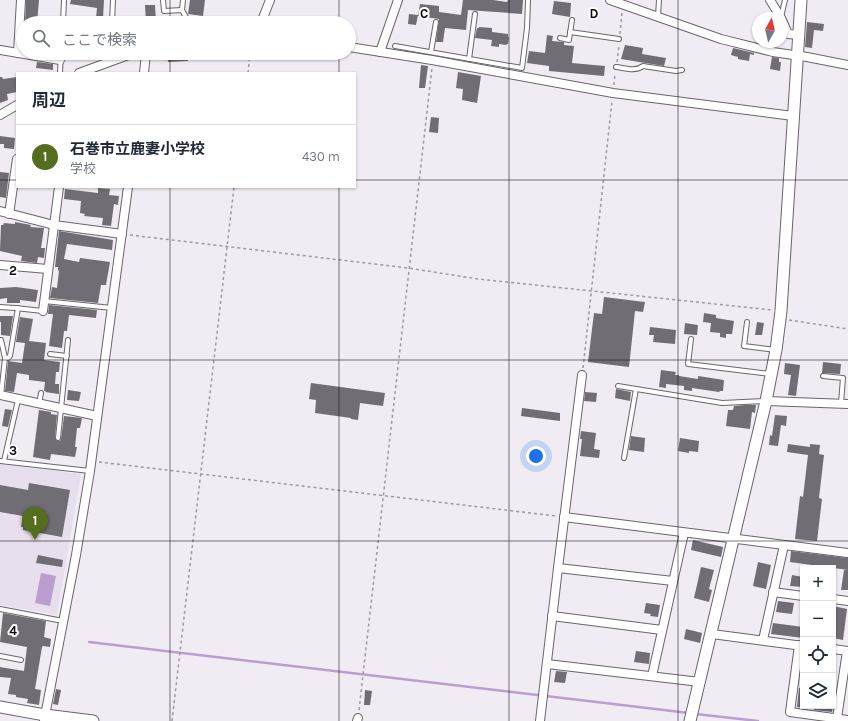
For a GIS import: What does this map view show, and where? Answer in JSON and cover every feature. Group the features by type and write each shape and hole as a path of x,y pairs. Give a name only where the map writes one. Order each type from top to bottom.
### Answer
{"street":[{"path":"20,16 21,0"},
{"path":"264,16 270,0"},
{"path":"380,52 398,0"},
{"path":"610,0 623,2 721,39 773,52 848,64"},
{"path":"770,0 777,12"},
{"path":"692,716 766,401 776,350 780,315 801,0"},
{"path":"788,34 798,35"},
{"path":"356,48 380,52 432,56 613,93 793,116"},
{"path":"0,50 16,52"},
{"path":"81,72 107,60"},
{"path":"144,72 145,60"},
{"path":"0,115 16,106"},
{"path":"9,214 16,166"},
{"path":"43,311 59,188"},
{"path":"44,718 64,621 90,472 128,188"},
{"path":"0,211 54,225 122,234"},
{"path":"0,265 48,269"},
{"path":"540,721 582,375"},
{"path":"0,395 97,416"},
{"path":"766,401 844,404"},
{"path":"564,517 684,533 848,552"},
{"path":"652,676 684,533"},
{"path":"763,640 784,545"},
{"path":"558,568 673,581"},
{"path":"773,592 800,596"},
{"path":"836,599 848,601"},
{"path":"552,616 662,630"},
{"path":"712,634 800,646"},
{"path":"836,649 847,651 837,718"},
{"path":"800,652 790,712 848,720"},
{"path":"547,664 700,682"},
{"path":"0,706 44,718 94,721"}],"lane":[{"path":"63,16 64,0"},
{"path":"113,16 114,0"},
{"path":"163,0 164,11 182,10"},
{"path":"183,0 182,10 185,16"},
{"path":"395,46 432,56 469,59 522,68 527,28 528,0"},
{"path":"658,16 659,0"},
{"path":"782,12 785,0"},
{"path":"469,59 475,14"},
{"path":"560,38 569,40 572,20"},
{"path":"432,56 436,22"},
{"path":"570,32 619,40"},
{"path":"60,60 60,72"},
{"path":"616,67 635,70 643,66 676,71 682,70"},
{"path":"44,301 112,308"},
{"path":"0,308 18,308 43,311"},
{"path":"5,358 10,356 18,308"},
{"path":"748,322 744,346 776,350"},
{"path":"691,339 688,364 772,374"},
{"path":"0,395 5,358 1,340"},
{"path":"58,438 68,340"},
{"path":"50,354 67,356"},
{"path":"823,376 843,378 844,404"},
{"path":"618,386 722,403 766,401"},
{"path":"624,458 636,389"},
{"path":"40,404 41,393"},
{"path":"3,460 18,400"},
{"path":"0,457 3,460 90,472"},
{"path":"0,609 64,621"},
{"path":"0,656 21,660"}],"path":[{"path":"582,375 590,290 623,2"},
{"path":"357,720 384,496 432,56"},
{"path":"248,72 249,60"},
{"path":"172,721 234,188"},
{"path":"122,234 408,268 478,279 590,290 780,315 848,329"},
{"path":"91,461 564,517"}],"shaded area":[{"path":"0,464 81,474 57,615 0,605"},
{"path":"41,573 56,576 50,606 35,603"}],"building":[{"path":"26,0 39,0 38,16 25,16"},
{"path":"71,0 104,0 103,16 96,16 97,8 70,4"},
{"path":"190,0 205,0 203,16 188,14"},
{"path":"463,0 493,0 507,2 508,0 523,0 522,14 468,10 466,30 445,28 443,42 436,42 439,19 418,16 420,4 439,6 439,12 461,15"},
{"path":"554,1 571,3 570,17 552,14"},
{"path":"145,5 155,5 156,16 146,16"},
{"path":"409,14 418,15 416,25 408,24"},
{"path":"807,22 824,24 823,31 814,30 812,48 805,47"},
{"path":"477,28 492,28 492,32 508,34 508,44 499,44 499,47 491,46 492,40 475,38"},
{"path":"547,35 553,36 552,41 564,42 564,45 574,46 572,63 605,66 604,76 549,71 549,66 527,63 529,51 545,53"},
{"path":"625,45 643,48 642,54 666,58 664,66 621,59"},
{"path":"733,48 754,53 754,55 750,54 749,61 738,59 738,57 731,55"},
{"path":"772,57 779,58 779,62 781,62 780,71 770,69"},
{"path":"168,60 188,61 168,62"},
{"path":"37,62 53,64 53,70 36,68"},
{"path":"421,65 428,66 425,88 419,88"},
{"path":"458,72 481,76 477,103 462,100 463,89 456,88"},
{"path":"0,77 3,79 16,77 16,92 7,94 8,100 0,103"},
{"path":"431,117 439,118 438,133 429,132"},
{"path":"0,136 15,138 14,149 4,148 4,144 0,144"},
{"path":"0,172 9,173 6,198 0,197"},
{"path":"98,188 110,189 109,195 119,196 118,205 114,204 111,226 102,225 103,218 84,216 85,214 80,213 81,201 64,199 65,189 98,193"},
{"path":"15,222 31,225 30,227 44,228 41,248 45,248 44,258 38,257 37,263 21,261 22,256 0,251 1,225 4,223 15,224"},
{"path":"59,231 113,240 112,250 67,244 64,259 79,262 80,258 110,262 106,285 101,285 98,303 50,298 52,287 57,288 59,271 58,267 55,267"},
{"path":"16,287 38,290 36,302 20,300 20,303 7,303 7,298 0,299 0,288"},
{"path":"604,297 645,302 643,312 635,311 629,367 588,362 594,313 602,314"},
{"path":"49,305 97,310 96,318 69,315 67,331 64,331 62,348 49,346 53,314 48,314"},
{"path":"704,313 716,315 716,318 734,321 732,334 726,334 726,338 720,337 720,333 710,332 711,323 703,322"},
{"path":"0,316 13,316 10,336 1,335"},
{"path":"20,317 33,319 29,341 46,343 44,360 60,362 59,372 56,372 55,384 59,384 59,394 45,392 45,382 29,380 29,375 17,373 14,392 5,391 8,361 22,363 25,343 16,342"},
{"path":"757,322 764,323 762,335 755,335"},
{"path":"685,323 698,325 697,335 684,334"},
{"path":"650,327 676,330 675,344 653,342 654,335 649,335"},
{"path":"823,362 841,364 840,374 822,373"},
{"path":"785,363 800,365 796,396 788,395 791,375 784,374"},
{"path":"661,370 676,372 675,375 679,376 698,379 698,376 724,380 723,391 719,392 692,388 692,391 684,390 684,386 666,384 666,388 659,387"},
{"path":"311,383 385,393 383,406 360,403 358,420 315,413 316,400 309,399"},
{"path":"616,389 631,392 630,401 615,398"},
{"path":"68,390 81,392 79,401 67,400"},
{"path":"585,392 597,393 596,402 584,401"},
{"path":"756,405 755,413 752,412 750,429 726,426 728,410 733,410 734,406"},
{"path":"522,408 560,413 560,421 521,416"},
{"path":"5,409 12,410 8,427 2,426"},
{"path":"39,410 51,412 51,414 57,415 55,438 57,441 60,441 61,439 64,416 82,418 80,428 77,428 75,447 77,447 75,457 51,454 50,460 33,457"},
{"path":"775,415 787,416 786,426 781,425 778,446 769,445"},
{"path":"581,431 596,433 594,449 600,450 599,458 580,456 582,439 580,439"},
{"path":"631,436 645,438 644,452 629,450"},
{"path":"680,438 699,441 698,452 689,451 689,453 678,451"},
{"path":"788,444 810,447 810,444 820,445 819,454 824,455 819,498 822,499 817,541 795,539 800,496 803,497 808,455 787,452"},
{"path":"29,483 70,490 62,537 23,530 23,527 21,527 23,516 0,512 0,485 28,490"},
{"path":"693,540 723,547 721,557 691,550"},
{"path":"791,551 848,558 848,570 836,568 836,565 812,565 790,562"},
{"path":"38,555 63,560 62,567 36,563"},
{"path":"758,562 771,565 766,589 753,586"},
{"path":"701,567 714,570 709,589 712,590 709,602 694,598"},
{"path":"844,570 848,570 848,590 841,590"},
{"path":"792,575 800,576 800,587 790,586"},
{"path":"778,601 794,603 792,614 776,612"},
{"path":"646,603 660,605 658,617 650,616 651,614 644,613"},
{"path":"836,607 847,609 843,640 836,639"},
{"path":"3,613 46,621 44,637 51,639 50,647 42,647 35,689 41,690 39,705 27,703 28,699 8,694 11,678 0,677 0,667 24,671 27,647 0,642"},
{"path":"773,623 800,627 800,638 771,634"},
{"path":"686,629 702,633 700,643 684,639"},
{"path":"636,651 650,653 649,664 634,662"},
{"path":"556,671 567,672 565,683 554,682"},
{"path":"799,688 800,688 800,708 797,707"},
{"path":"56,689 61,690 58,705 53,704"},
{"path":"365,690 372,691 370,705 364,705"},
{"path":"814,709 832,709 832,712"}],"waterway":[{"path":"89,642 689,713"},
{"path":"696,714 758,721"}],"place":[{"name":"石巻市立鹿妻小学校","path":"35,540"}]}
